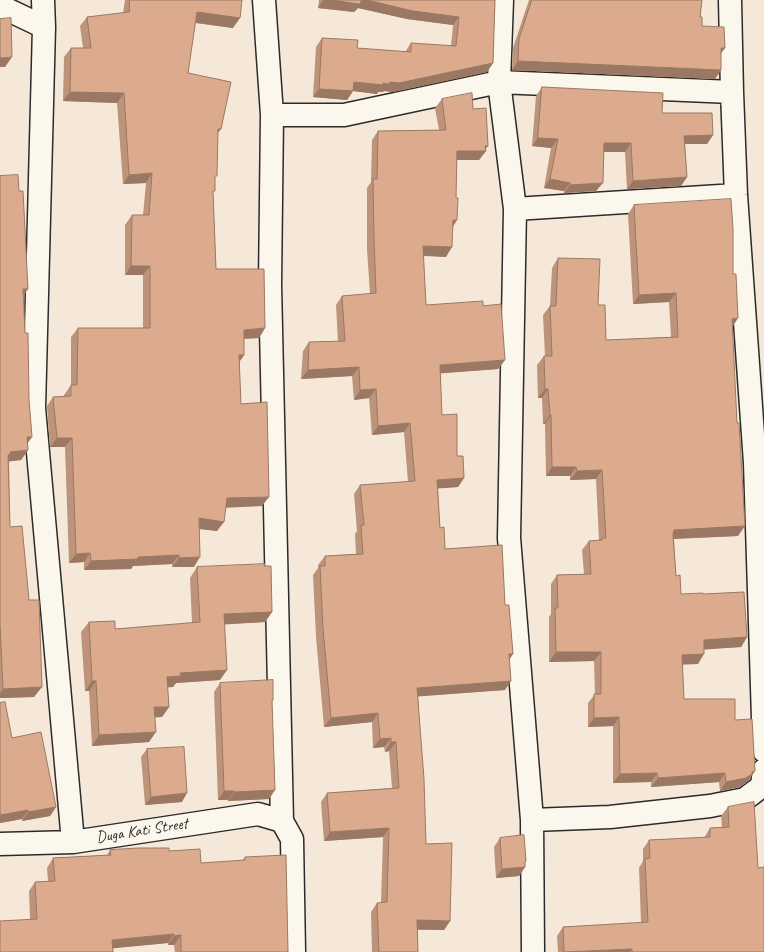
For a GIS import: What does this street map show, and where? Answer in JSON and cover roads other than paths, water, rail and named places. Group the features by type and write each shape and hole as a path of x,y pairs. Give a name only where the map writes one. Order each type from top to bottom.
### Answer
{"street":[{"path":"43,0 44,27 34,408 73,842"},
{"path":"264,0 272,116 270,284 282,821 292,838 294,952"},
{"path":"502,0 499,82 515,209 509,538 532,820 533,952"},
{"path":"730,0 736,195 755,464 764,751"},
{"path":"0,6 44,27"},
{"path":"272,116 344,115 499,82 732,92"},
{"path":"515,209 736,195"},
{"path":"532,820 610,817 710,806 745,800 762,786 764,770"},
{"name":"Duga Kati Street","path":"0,844 73,842 258,814 282,821"}]}
